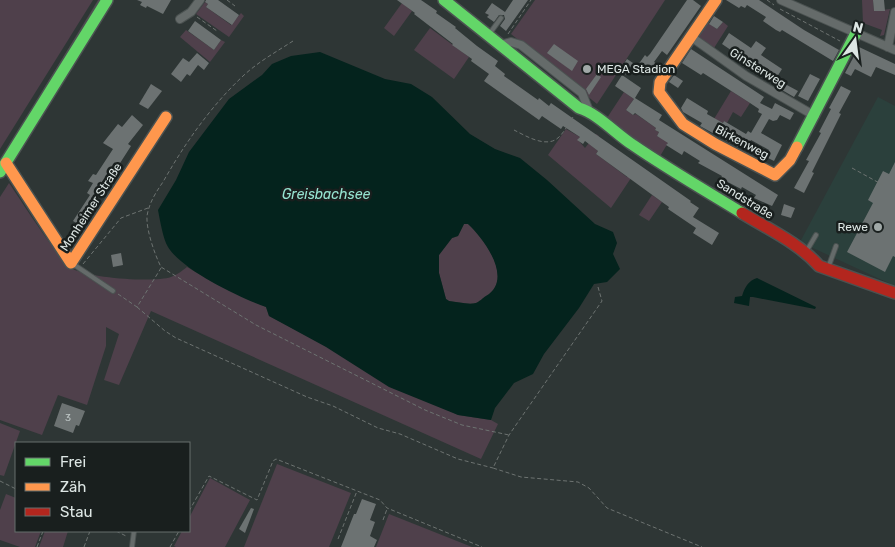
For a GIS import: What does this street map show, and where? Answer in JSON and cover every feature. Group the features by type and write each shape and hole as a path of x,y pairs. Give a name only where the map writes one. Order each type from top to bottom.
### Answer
{"street":[{"name":"Monheimer Straße","path":"107,0 3,167 75,265 166,117"},
{"path":"180,19 191,12 200,0"},
{"name":"Sandstraße","path":"444,0 584,110 644,153 806,253 819,266 895,293"},
{"name":"Birkenweg","path":"716,0 660,82 659,92 683,124 715,144 775,175 790,160 815,116 856,33"},
{"path":"781,0 891,48 895,12"},
{"name":"Ginsterweg","path":"690,36 746,76 815,116"}],"lane":[{"path":"488,35 501,18"},
{"path":"806,253 816,235"},
{"path":"827,270 836,246"},
{"path":"75,265 113,291"},
{"path":"132,547 134,532"}],"path":[{"path":"227,0 235,6"},
{"path":"500,45 531,0"},
{"path":"767,0 787,14 846,44"},
{"path":"197,16 217,31"},
{"path":"293,41 266,57 243,76 208,114 177,157 149,207 147,219 156,257 161,267 256,325 425,410 462,425 509,435"},
{"path":"514,130 542,141 555,140 584,110"},
{"path":"852,168 883,185"},
{"path":"75,265 121,218 149,207"},
{"path":"136,307 161,267"},
{"path":"493,468 509,435 602,301 598,288"},
{"path":"113,291 136,307 165,332 176,338 307,397 333,406 378,428 400,434 458,459 521,477 585,484 607,508 702,547"},
{"path":"190,509 209,476 257,500 275,459 380,500 387,508 482,547"},
{"path":"0,481 15,488"},
{"path":"338,539 358,491"},
{"path":"383,520 387,508"},
{"path":"37,547 43,532"},
{"path":"84,547 90,532"},
{"path":"118,532 133,539"},
{"path":"170,547 178,532"}],"shaded area":[{"path":"0,0 93,0 0,149"},
{"path":"98,0 100,0 45,91 43,90"},
{"name":"MEGA Stadion","path":"535,0 665,0 597,104 511,34"},
{"path":"862,0 873,0 874,11 890,9 884,35 880,36 882,30 863,23"},
{"path":"205,2 208,4 206,7 231,25 241,13 244,16 229,37 196,14"},
{"path":"402,3 412,11 394,36 384,28"},
{"path":"711,13 713,15 708,23 717,29 723,22 728,26 714,48 699,37 698,32"},
{"path":"430,28 469,57 454,79 414,50"},
{"path":"186,30 214,50 221,40 225,42 210,62 180,37"},
{"path":"731,91 750,103 741,117 733,112 727,123 724,121 723,123 714,119"},
{"path":"624,92 634,99 626,110 633,115 636,114 656,128 655,130 659,132 657,136 669,141 659,158 605,121"},
{"path":"878,97 895,106 895,286 800,242"},
{"path":"566,129 580,137 578,140 585,148 596,134 599,136 592,146 598,151 596,154 627,177 632,170 635,172 611,208 548,155"},
{"path":"9,183 50,243 73,269 107,277 151,280 171,277 187,267 214,283 266,307 269,316 458,415 491,420 498,424 481,459 151,311 119,385 104,380 119,334 106,327 106,346 87,405 58,395 42,435 0,420 0,197"},
{"path":"652,195 662,202 649,221 639,215"},
{"path":"464,224 468,224 482,239 494,259 497,270 498,280 494,289 480,301 473,304 446,299 439,273 439,255 452,238 458,236"},
{"path":"0,423 20,431 4,476 0,475"},
{"path":"277,464 351,493 329,547 244,547"},
{"path":"210,478 250,500 225,547 174,546 181,532 190,532 190,516"},
{"path":"6,494 15,498 15,532 41,532 35,547 20,547 0,540 0,510"},
{"path":"389,514 472,547 376,547"},
{"path":"45,532 68,532 63,547 39,547"}],"water":[{"name":"Greisbachsee","path":"320,52 385,79 411,84 432,97 470,134 495,149 520,158 595,224 613,232 617,243 613,254 620,269 607,282 594,284 579,308 544,354 533,374 514,383 495,408 491,420 458,415 389,387 326,347 269,316 266,307 227,290 198,274 175,256 166,244 158,210 176,180 189,152 229,99 262,75 272,64 291,56","holes":["464,224 468,224 488,249 494,259 497,270 497,280 494,289 480,301 473,304 446,299 439,273 439,255 452,238 458,236"]},
{"path":"757,278 816,307 815,309 753,297 750,297 749,306 734,303 735,297 742,296 747,285"}],"building":[{"path":"137,0 171,0 163,14 147,6 146,8 140,5 142,2"},
{"path":"206,0 218,0 239,15 232,25 206,7 208,4 205,2"},
{"path":"397,0 421,0 498,61 495,66 505,74 504,76 538,100 539,98 549,106 551,103 691,201 699,208 693,217 719,233 712,245 693,233 696,228 596,154 598,151 585,141 583,144 577,140 580,137 563,126 561,129 542,116 539,120 484,81 489,74"},
{"path":"513,0 528,0 506,31 500,26 505,19 504,15 499,15 494,22 485,13 492,3 505,12"},
{"path":"687,0 693,0 701,6 667,55 662,51 654,62 659,65 652,75 638,65 645,55 647,57 650,54"},
{"path":"726,0 759,0 804,30 839,50 833,61 782,30 780,32 776,30 763,21 766,17 747,5 745,8 741,6 739,8"},
{"path":"873,0 884,0 885,11 874,11"},
{"path":"714,16 723,22 717,29 709,24"},
{"path":"195,21 221,40 214,50 188,31"},
{"path":"729,33 751,48 756,41 766,48 761,55 782,69 775,80 722,44"},
{"path":"554,44 578,61 572,71 547,53"},
{"path":"859,47 895,64 895,75 876,67 871,77 855,69 851,76 845,73"},
{"path":"691,49 764,97 760,103 772,109 775,103 794,113 790,120 780,115 777,120 769,119 761,133 782,145 774,161 766,157 769,150 751,140 749,144 742,140 738,147 700,126 702,123 683,112 681,108 687,98 708,111 707,114 723,123 724,121 746,134 748,131 751,133 762,114 758,112 759,109 703,73 701,75 682,63"},
{"path":"197,53 209,63 204,70 198,65 190,76 187,74 181,82 171,74 183,58 189,62"},
{"path":"627,59 633,63 625,75 619,71"},
{"path":"597,74 601,77 589,95 586,89"},
{"path":"810,74 820,79 808,101 798,96"},
{"path":"622,75 641,88 635,98 662,115 659,120 778,195 772,206 754,198 756,195 742,187 741,189 722,179 722,176 698,163 700,161 684,151 682,155 666,145 668,143 657,136 659,132 655,130 656,128 635,113 633,115 626,110 634,99 615,86"},
{"path":"674,75 683,81 678,88 669,82"},
{"path":"151,84 162,91 148,109 139,104"},
{"path":"785,84 798,91 794,97 782,90"},
{"path":"841,86 851,91 839,113 841,114 812,172 814,173 804,193 794,188 809,161 806,160 821,133 819,132 831,109 829,108"},
{"path":"132,115 143,125 128,144 131,146 95,202 90,211 93,213 84,228 73,221 90,195 87,193 93,183 88,181 93,174 96,175 113,149 103,143 118,124 122,127"},
{"name":"Rewe","path":"895,162 895,257 893,256 885,272 847,252 873,203 868,200 883,171 889,174"},
{"path":"784,204 795,208 791,218 781,215"},
{"path":"121,253 123,265 113,267 111,255"},
{"path":"62,403 85,411 79,426 76,425 73,433 54,426"},
{"path":"362,499 376,504 370,520 375,522 370,536 377,540 374,547 341,547 354,514 356,514"},
{"path":"251,508 254,509 245,533 239,529"}],"traffic: fast":[{"path":"0,172 107,0"},
{"path":"444,0 579,108 593,114 660,163 742,213"},
{"path":"797,147 856,33"}],"traffic: slow":[{"path":"716,0 660,82 659,92 683,124 715,144 775,175 790,160 797,147"},
{"path":"6,163 71,263 166,117"}],"traffic: jam":[{"path":"742,213 793,243 819,266 895,293"}],"place":[{"name":"MEGA Stadion","path":"587,69"},
{"name":"Rewe","path":"878,227"}]}
